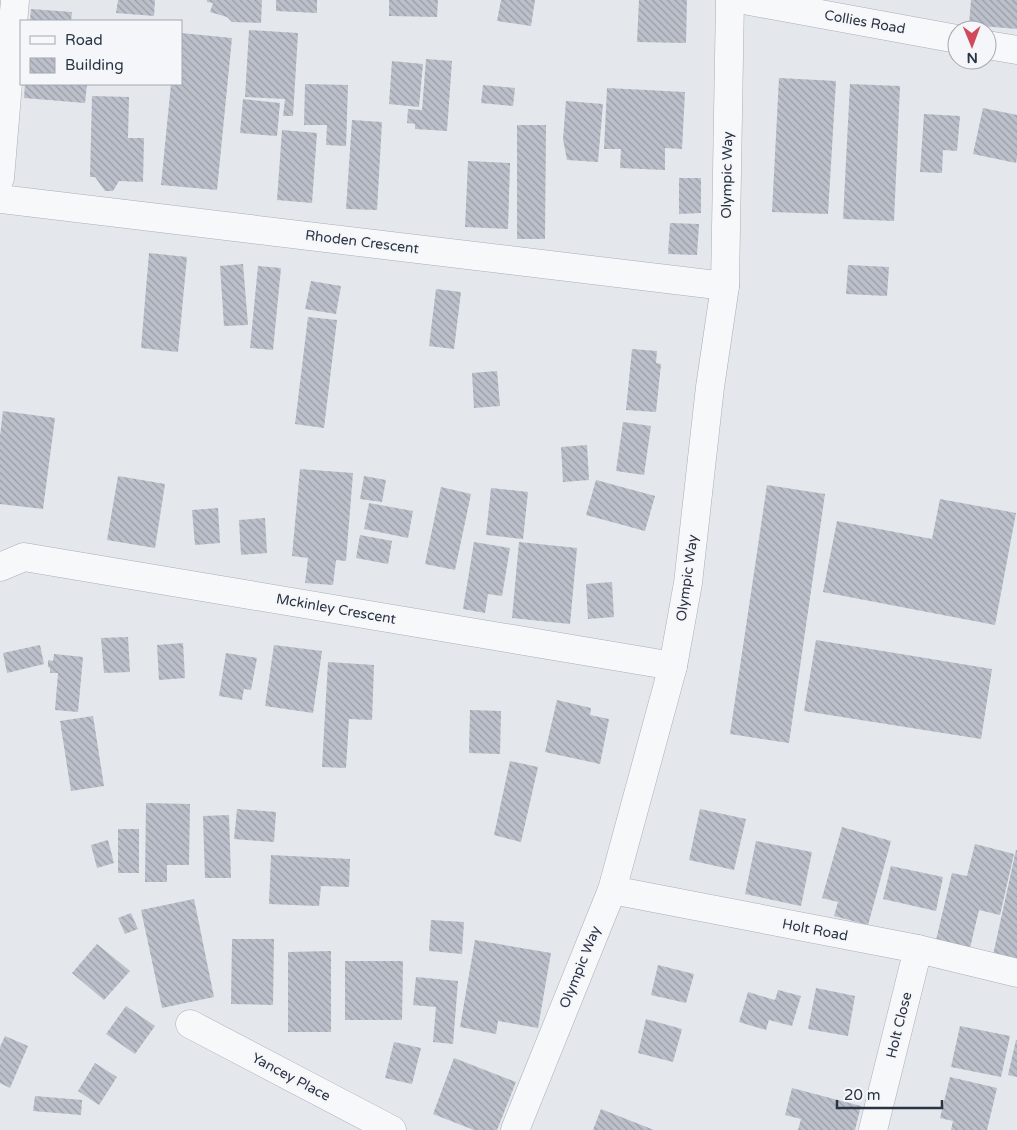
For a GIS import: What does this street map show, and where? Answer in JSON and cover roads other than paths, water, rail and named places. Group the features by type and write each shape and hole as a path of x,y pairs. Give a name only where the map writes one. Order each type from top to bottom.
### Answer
{"street":[{"path":"0,178 15,0"},
{"name":"Olympic Way","path":"515,1130 612,890 673,666 688,583 710,387 725,286 730,0"},
{"name":"Collies Road","path":"744,0 947,37"},
{"path":"997,46 1017,50"},
{"name":"Rhoden Crescent","path":"0,198 725,286"},
{"name":"Mckinley Crescent","path":"0,567 24,557 673,666"},
{"name":"Holt Road","path":"612,890 918,949 1017,973"},
{"name":"Holt Close","path":"873,1130 918,949"},
{"name":"Yancey Place","path":"190,1024 392,1130"}]}
